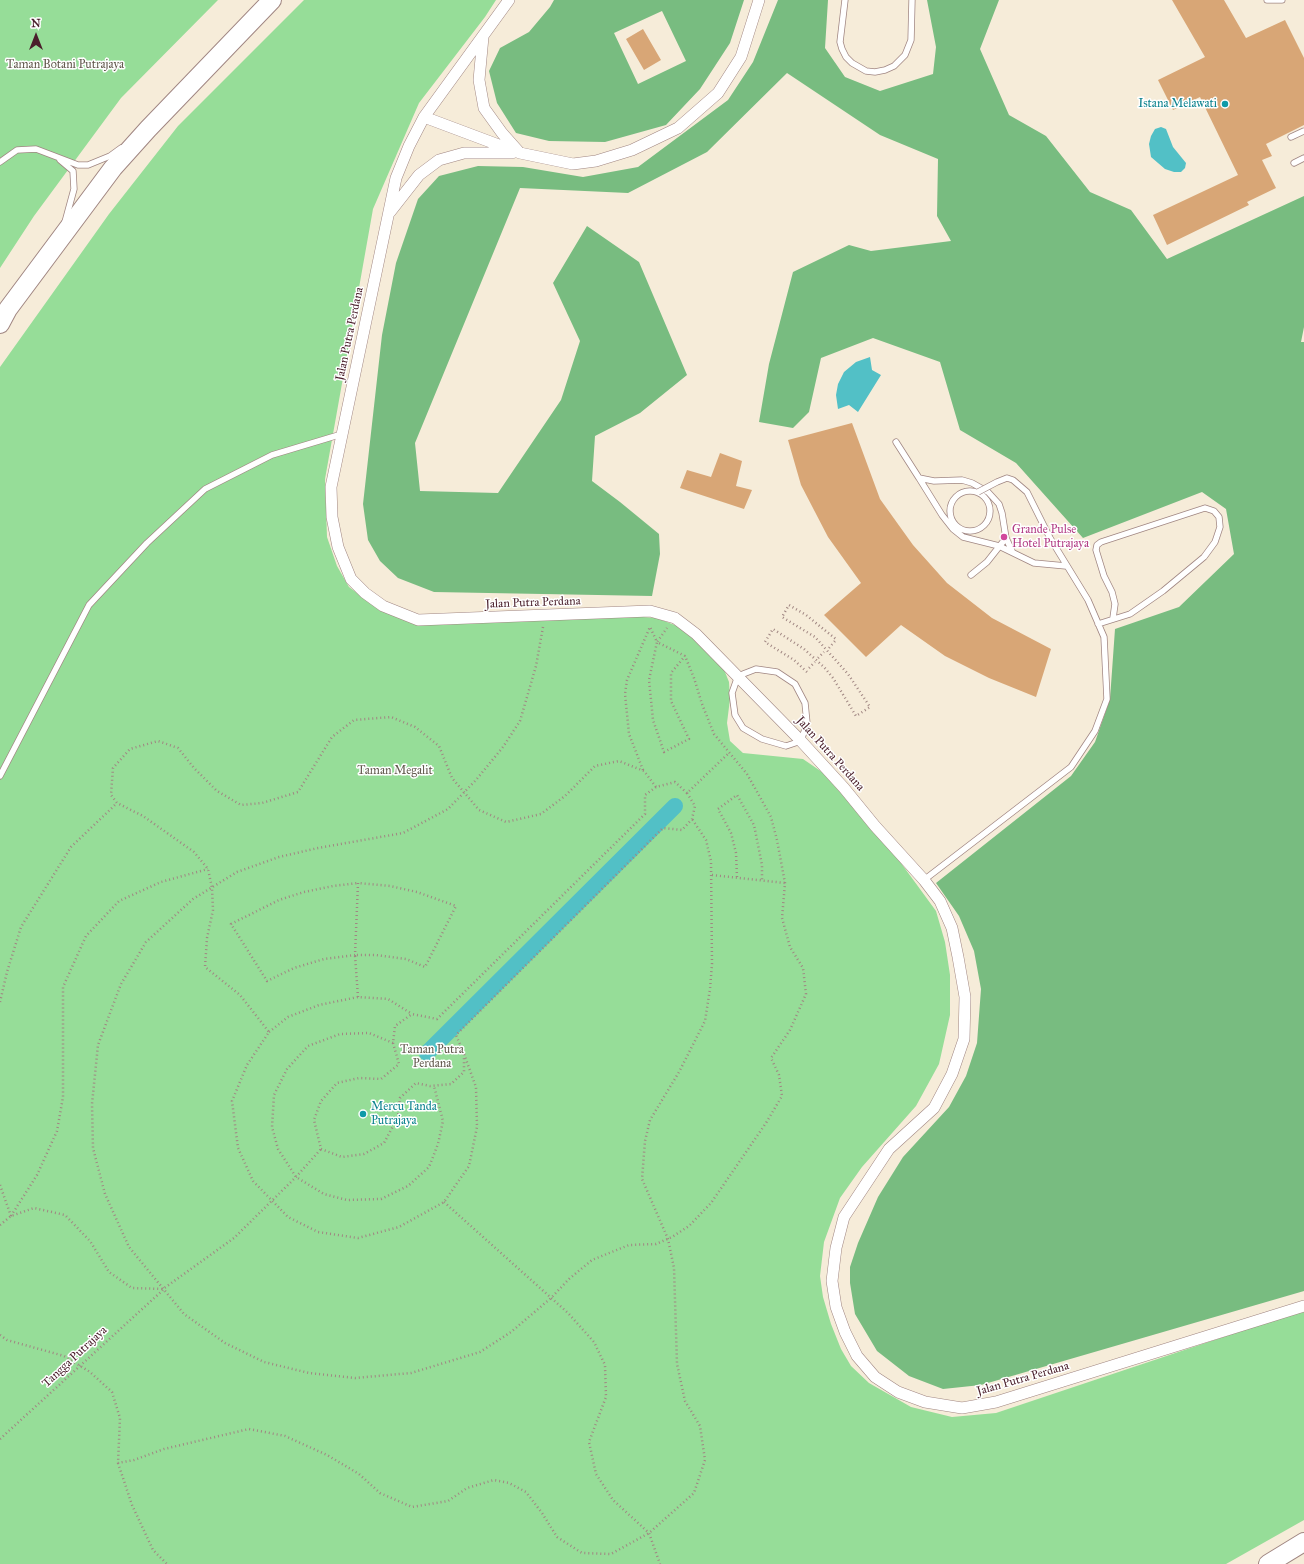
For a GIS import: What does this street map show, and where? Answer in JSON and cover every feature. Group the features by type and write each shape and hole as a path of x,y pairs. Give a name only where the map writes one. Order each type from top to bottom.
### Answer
{"main road":[{"path":"0,324 8,309 113,168 148,128 272,0"},
{"path":"1268,1564 1304,1542"}],"street":[{"name":"Jalan Putra Perdana","path":"509,0 424,117 408,146 396,178 331,488 332,517 338,547 351,579 365,593 382,606 418,620 650,611 675,618 696,634 801,742 844,788 875,826 924,880 940,901 952,928 958,957 965,998 964,1039 952,1074 934,1108 889,1149 844,1217 836,1248 832,1281 836,1307 857,1356 875,1377 898,1392 926,1402 962,1408 996,1402 1304,1306"},
{"path":"424,117 520,153 573,164 596,161 632,150 678,128 718,93 741,57 759,0"},
{"path":"483,36 479,80 484,108 502,134 520,153"},
{"path":"388,214 419,175 439,160 464,153 520,153"}],"lane":[{"path":"844,0 840,42 842,49 852,64 866,71 875,72 894,66 905,55 911,40 912,0"},
{"path":"1267,0 1282,0"},
{"path":"0,162 17,150 36,149 78,165 88,165 110,156 148,128"},
{"path":"1291,137 1304,131"},
{"path":"56,157 73,171 74,189 60,239"},
{"path":"1294,163 1304,158"},
{"path":"0,776 89,606 147,543 205,489 272,455 342,434"},
{"path":"896,442 942,515 953,529 963,536 975,541 999,546 1034,563 1066,566"},
{"path":"919,478 934,481 962,480 972,483 988,492 998,504 1002,513 1006,538 1012,551"},
{"path":"924,880 1071,767 1095,731 1106,699 1104,637 1088,600 1050,538 1027,492 1013,480 1008,478 978,492 968,491 958,494 951,503 949,513 953,523 961,530 972,532 982,528 989,520 991,509 987,499 978,492"},
{"path":"1098,624 1113,618 1130,614 1163,591 1204,557 1214,542 1220,527 1219,517 1214,511 1205,508 1101,542 1097,545 1096,550 1115,604 1113,618"},
{"path":"971,575 987,562 1006,538"},
{"path":"756,669 777,672 795,684 805,703 807,723 801,742 786,746 762,739 743,728 735,715 732,693 738,676 756,669"}],"path":[{"path":"807,672 794,660 765,642 773,629 804,649 824,667 833,678 856,716 870,706 848,674 815,637 782,617 789,605 806,615 836,641 829,648"},
{"path":"545,615 536,666 520,721 503,747 465,792 448,809 403,833 318,848 279,857 237,872 193,899 146,942 121,984 98,1045 92,1104 93,1148 105,1194 129,1247 184,1314 226,1343 264,1362 310,1373 354,1378 411,1373 480,1352 511,1332 592,1260 629,1245 656,1244 668,1239 689,1226 711,1203 766,1123 782,1096 779,1075 771,1058 790,1030 806,994 803,968 790,947 782,918 785,883 771,817 747,774 714,734 685,656 657,642 650,627 626,680 625,694 630,734 644,771 656,787"},
{"path":"675,618 657,642 649,680 653,720 664,752 689,739 671,701 671,673 685,656"},
{"path":"818,658 824,652"},
{"path":"809,668 814,662"},
{"path":"269,1032 240,996 205,967 207,938 213,910 212,888 208,869 194,852 142,816 116,803 111,795 113,768 130,749 158,741 178,748 194,768 217,791 241,805 262,803 298,792 332,737 354,720 391,717 415,727 439,746 452,778 479,810 506,822 541,814 565,796 595,766 619,761 644,771"},
{"path":"687,793 729,753"},
{"path":"675,782 687,793 695,806 692,819 682,830 663,828 456,1035 476,1087 477,1127 469,1166 444,1202 399,1227 358,1238 318,1232 288,1217 254,1181 238,1148 232,1101 247,1065 269,1032 288,1017 319,1005 358,997 388,999 412,1014 437,1019 645,814 645,795 656,787 675,782"},
{"path":"737,878 736,853 731,833 718,809 737,795 754,825 762,865 762,880"},
{"path":"0,1002 7,972 21,926 71,847 116,803"},
{"path":"118,1463 134,1460 164,1449 249,1429 285,1436 327,1455 359,1474 380,1493 412,1507 448,1501 467,1488 494,1480 509,1483 526,1492 542,1513 557,1537 582,1553 611,1554 649,1533 694,1493 705,1460 700,1426 685,1401 677,1364 674,1268 668,1239 642,1179 645,1141 650,1120 679,1072 704,1021 712,964 711,861 706,840 692,819"},
{"path":"0,1225 11,1216 37,1175 57,1132 62,1097 62,987 86,936 119,901 161,882 208,869"},
{"path":"712,875 785,883"},
{"path":"358,883 355,955 358,997"},
{"path":"358,883 390,886 418,892 456,906 425,967 406,959 376,955 355,955 324,958 294,968 267,981 231,924 279,900 304,892 358,883"},
{"path":"412,1014 395,1026 393,1043 399,1064 380,1079 359,1078 337,1083 321,1101 314,1120 321,1149 342,1157 364,1154 384,1143 398,1117 400,1098 416,1083 434,1086 451,1084 464,1072 464,1054"},
{"path":"393,1043 369,1033 340,1034 308,1046 287,1069 274,1095 272,1127 278,1149 296,1177 324,1194 347,1200 381,1199 408,1186 429,1167 438,1144 443,1121 434,1086"},
{"name":"Tangga Putrajaya","path":"0,1439 163,1289 234,1238 296,1177 321,1149"},
{"path":"0,1185 11,1216"},
{"path":"444,1202 568,1313 594,1342 605,1365 606,1397 589,1442 596,1474 613,1500 649,1533 660,1564"},
{"path":"11,1216 34,1208 66,1215 90,1241 109,1272 132,1288 163,1289"},
{"path":"0,1335 7,1340 64,1356 90,1372 112,1392 120,1418 118,1463 132,1505 153,1550 168,1564"}],"green space":[{"name":"Taman Botani Putrajaya","path":"0,0 218,0 121,98 34,216 0,268"},
{"name":"Taman Putra Perdana","path":"304,0 496,0 485,17 419,103 373,209 325,479 327,537 337,566 349,587 380,610 402,619 431,625 629,616 657,618 677,626 702,644 723,667 729,682 730,699 727,723 730,741 743,753 803,759 822,772 890,848 936,911 945,942 950,975 950,1015 939,1064 916,1106 862,1167 840,1198 824,1242 820,1276 823,1297 831,1324 841,1349 851,1366 869,1383 911,1407 952,1417 996,1413 1304,1310 1304,1520 1226,1564 0,1564 0,367 109,214 178,126"},
{"path":"554,0 744,0 730,43 700,89 666,125 605,142 549,141 516,133 497,103 489,71 500,48 529,32","holes":["662,11 686,61 638,84 614,33"]},
{"path":"778,0 828,0 825,48 845,77 880,91 933,74 936,47 927,0 999,0 980,49 1009,115 1046,136 1090,192 1131,210 1167,259 1304,196 1304,327 1301,342 1304,342 1304,1291 981,1385 943,1389 909,1376 877,1351 855,1314 850,1283 850,1267 858,1243 878,1197 903,1157 949,1107 966,1076 977,1043 981,989 974,951 959,916 936,883 1071,776 1095,742 1110,699 1115,629 1179,607 1234,554 1226,509 1202,492 1083,538 1016,463 960,430 940,362 873,338 821,358 809,412 793,428 759,422 769,364 793,272 849,245 871,251 951,241 937,216 938,159 880,135 787,73 707,152 628,193 520,188 415,443 420,491 498,493 561,400 580,341 553,283 587,226 639,262 687,375 640,413 595,436 592,481 659,534 660,554 652,596 434,592 398,578 380,561 368,540 363,504 382,335 396,263 418,199 439,176 478,166 523,167 583,177 638,167 728,100 753,62"}],"water":[{"path":"1161,127 1166,129 1173,147 1186,163 1185,168 1181,172 1174,172 1165,169 1151,157 1149,144 1151,136 1155,129"},
{"path":"870,357 872,370 881,375 858,412 849,405 838,409 836,395 838,384 844,372 856,362"}],"building":[{"path":"1172,0 1224,0 1246,38 1285,20 1304,58 1304,125 1266,144 1272,156 1262,160 1276,188 1247,202 1249,205 1167,245 1153,215 1238,175 1200,97 1173,110 1158,80 1205,57"},
{"path":"643,29 661,60 644,70 626,39"},
{"path":"852,423 880,499 913,545 947,583 992,618 1051,649 1036,697 989,678 945,656 901,625 866,657 824,615 861,583 828,537 801,485 788,440"},
{"path":"720,453 742,461 736,486 752,490 744,509 680,488 687,470 711,477"}],"waterway":[{"path":"427,1053 675,806"}],"place":[{"name":"Istana Melawati","path":"1225,104"},
{"name":"Grande Pulse Hotel Putrajaya","path":"1004,537"},
{"name":"Mercu Tanda Putrajaya","path":"363,1114"}],"park label":[{"name":"Taman Megalit","path":"395,771"}]}
